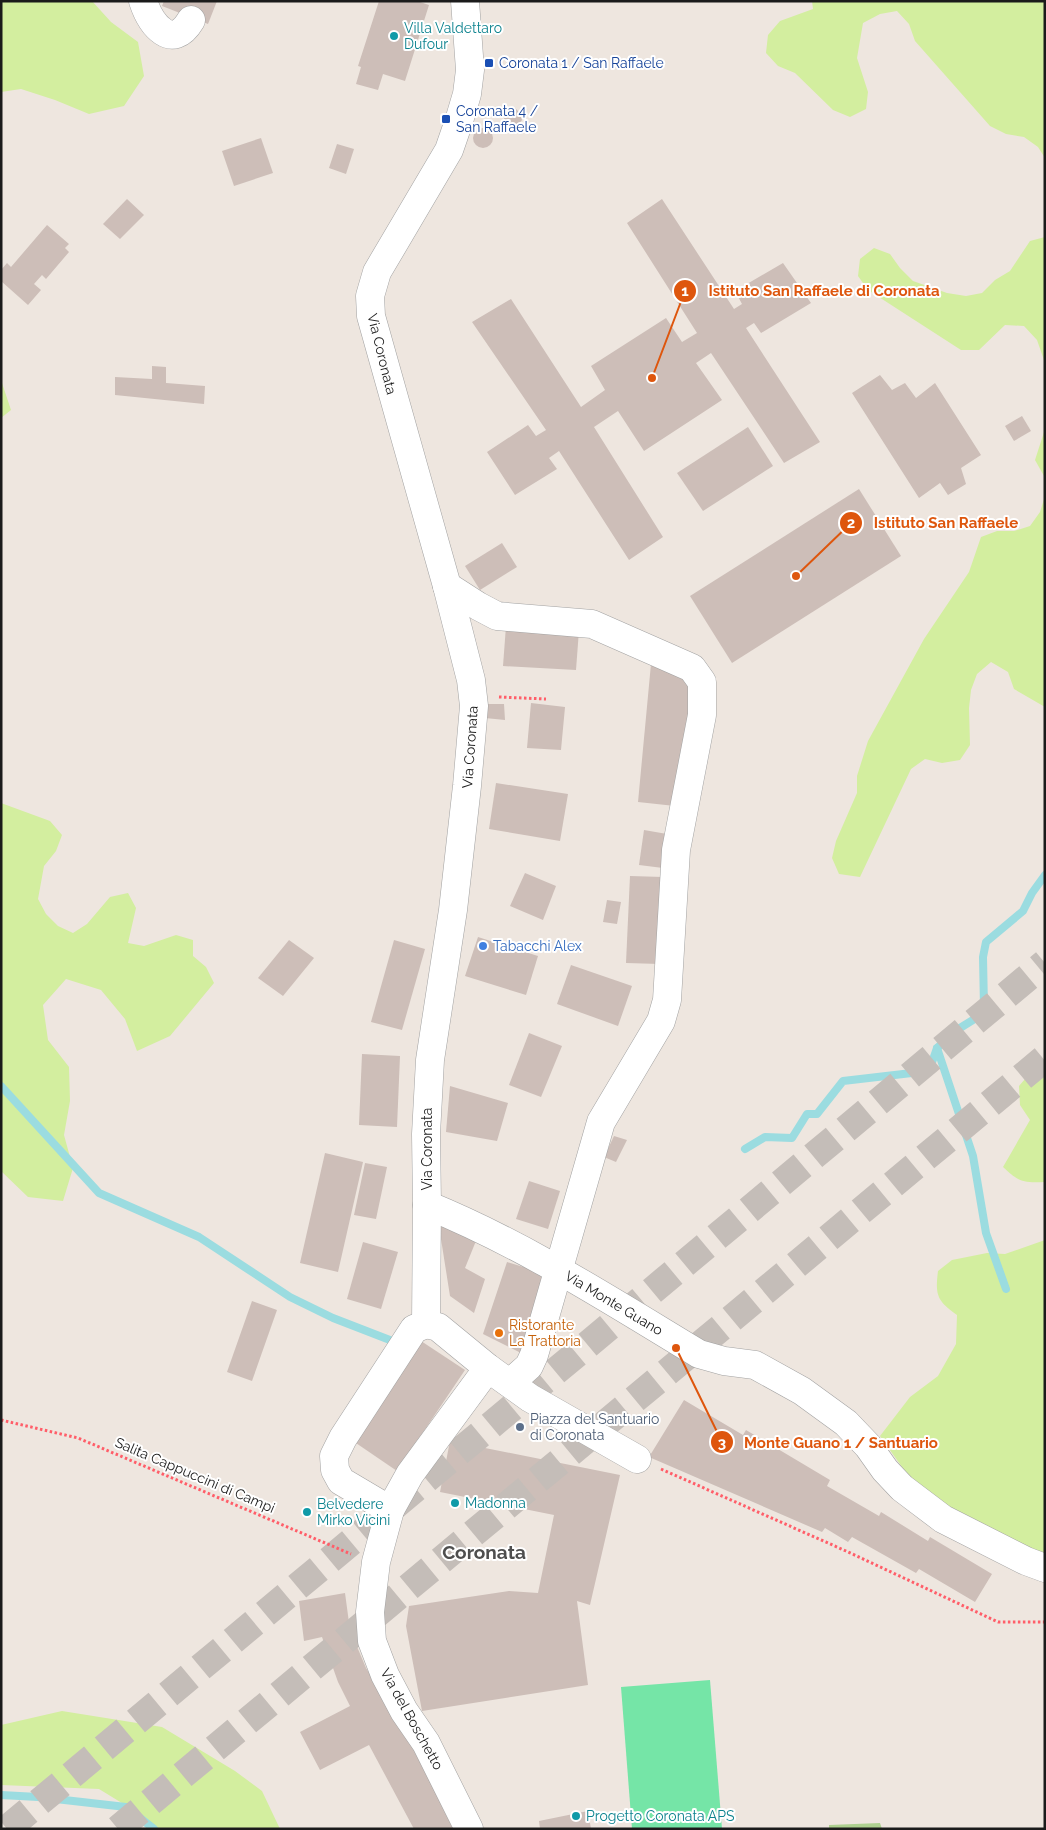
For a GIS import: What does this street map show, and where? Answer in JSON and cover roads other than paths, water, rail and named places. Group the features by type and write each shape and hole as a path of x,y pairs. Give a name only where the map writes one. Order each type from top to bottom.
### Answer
{"street":[{"path":"143,1 146,11 155,25 168,35 178,35 186,29 191,20"},
{"name":"Via Coronata","path":"426,1324 426,1134 430,1060 453,910 472,740 472,696 471,680 447,586 370,316 370,296 377,272 450,150 467,94 470,70 465,1"},
{"path":"447,586 478,606 498,616 592,624 692,668 702,682 701,724 676,850 667,1000 661,1021 601,1122 558,1270"},
{"name":"Via Monte Guano","path":"427,1205 470,1222 558,1270 699,1354 724,1361 755,1365 790,1384 846,1424 868,1446 885,1470 902,1488 943,1520 1026,1561 1045,1568"},
{"name":"Via Monte Guano","path":"510,1383 529,1366 534,1355 558,1270"},
{"path":"390,1510 341,1481 335,1470 334,1456 343,1438 414,1329 426,1324 438,1328 488,1368 530,1398 637,1459"},
{"name":"Via del Boschetto","path":"469,1829 426,1743 404,1711 385,1675 372,1641 370,1612 376,1562 390,1510 410,1474 488,1368"}],"waterway":[{"path":"745,1149 765,1137 792,1138 807,1114 817,1114 843,1081 929,1071 937,1048 960,1028 976,1018 984,1008 983,957 986,942 1023,911 1032,893 1045,875"},
{"path":"937,1048 973,1156 986,1233 1006,1289"},
{"path":"1,1086 99,1193 199,1237 290,1297 333,1318 395,1342"},
{"path":"1,1795 38,1797 126,1807 154,1829"}],"tunnel":[{"path":"7,1829 1045,963"},
{"path":"118,1829 1045,1058"}],"place":[{"name":"Villa Valdettaro Dufour","path":"394,36"},
{"name":"Coronata 1 / San Raffaele","path":"489,63"},
{"name":"Coronata 4 / San Raffaele","path":"446,119"},
{"name":"Istituto San Raffaele di Coronata","path":"652,378"},
{"name":"Istituto San Raffaele","path":"796,576"},
{"name":"Tabacchi Alex","path":"483,946"},
{"name":"Ristorante La Trattoria","path":"499,1333"},
{"name":"Monte Guano 1 / Santuario","path":"676,1348"},
{"name":"Piazza del Santuario di Coronata","path":"520,1427"},
{"name":"Madonna","path":"455,1503"},
{"name":"Belvedere Mirko Vicini","path":"307,1512"},
{"name":"Progetto Coronata APS","path":"576,1816"}],"district":[{"name":"Coronata","path":"484,1552"}]}
